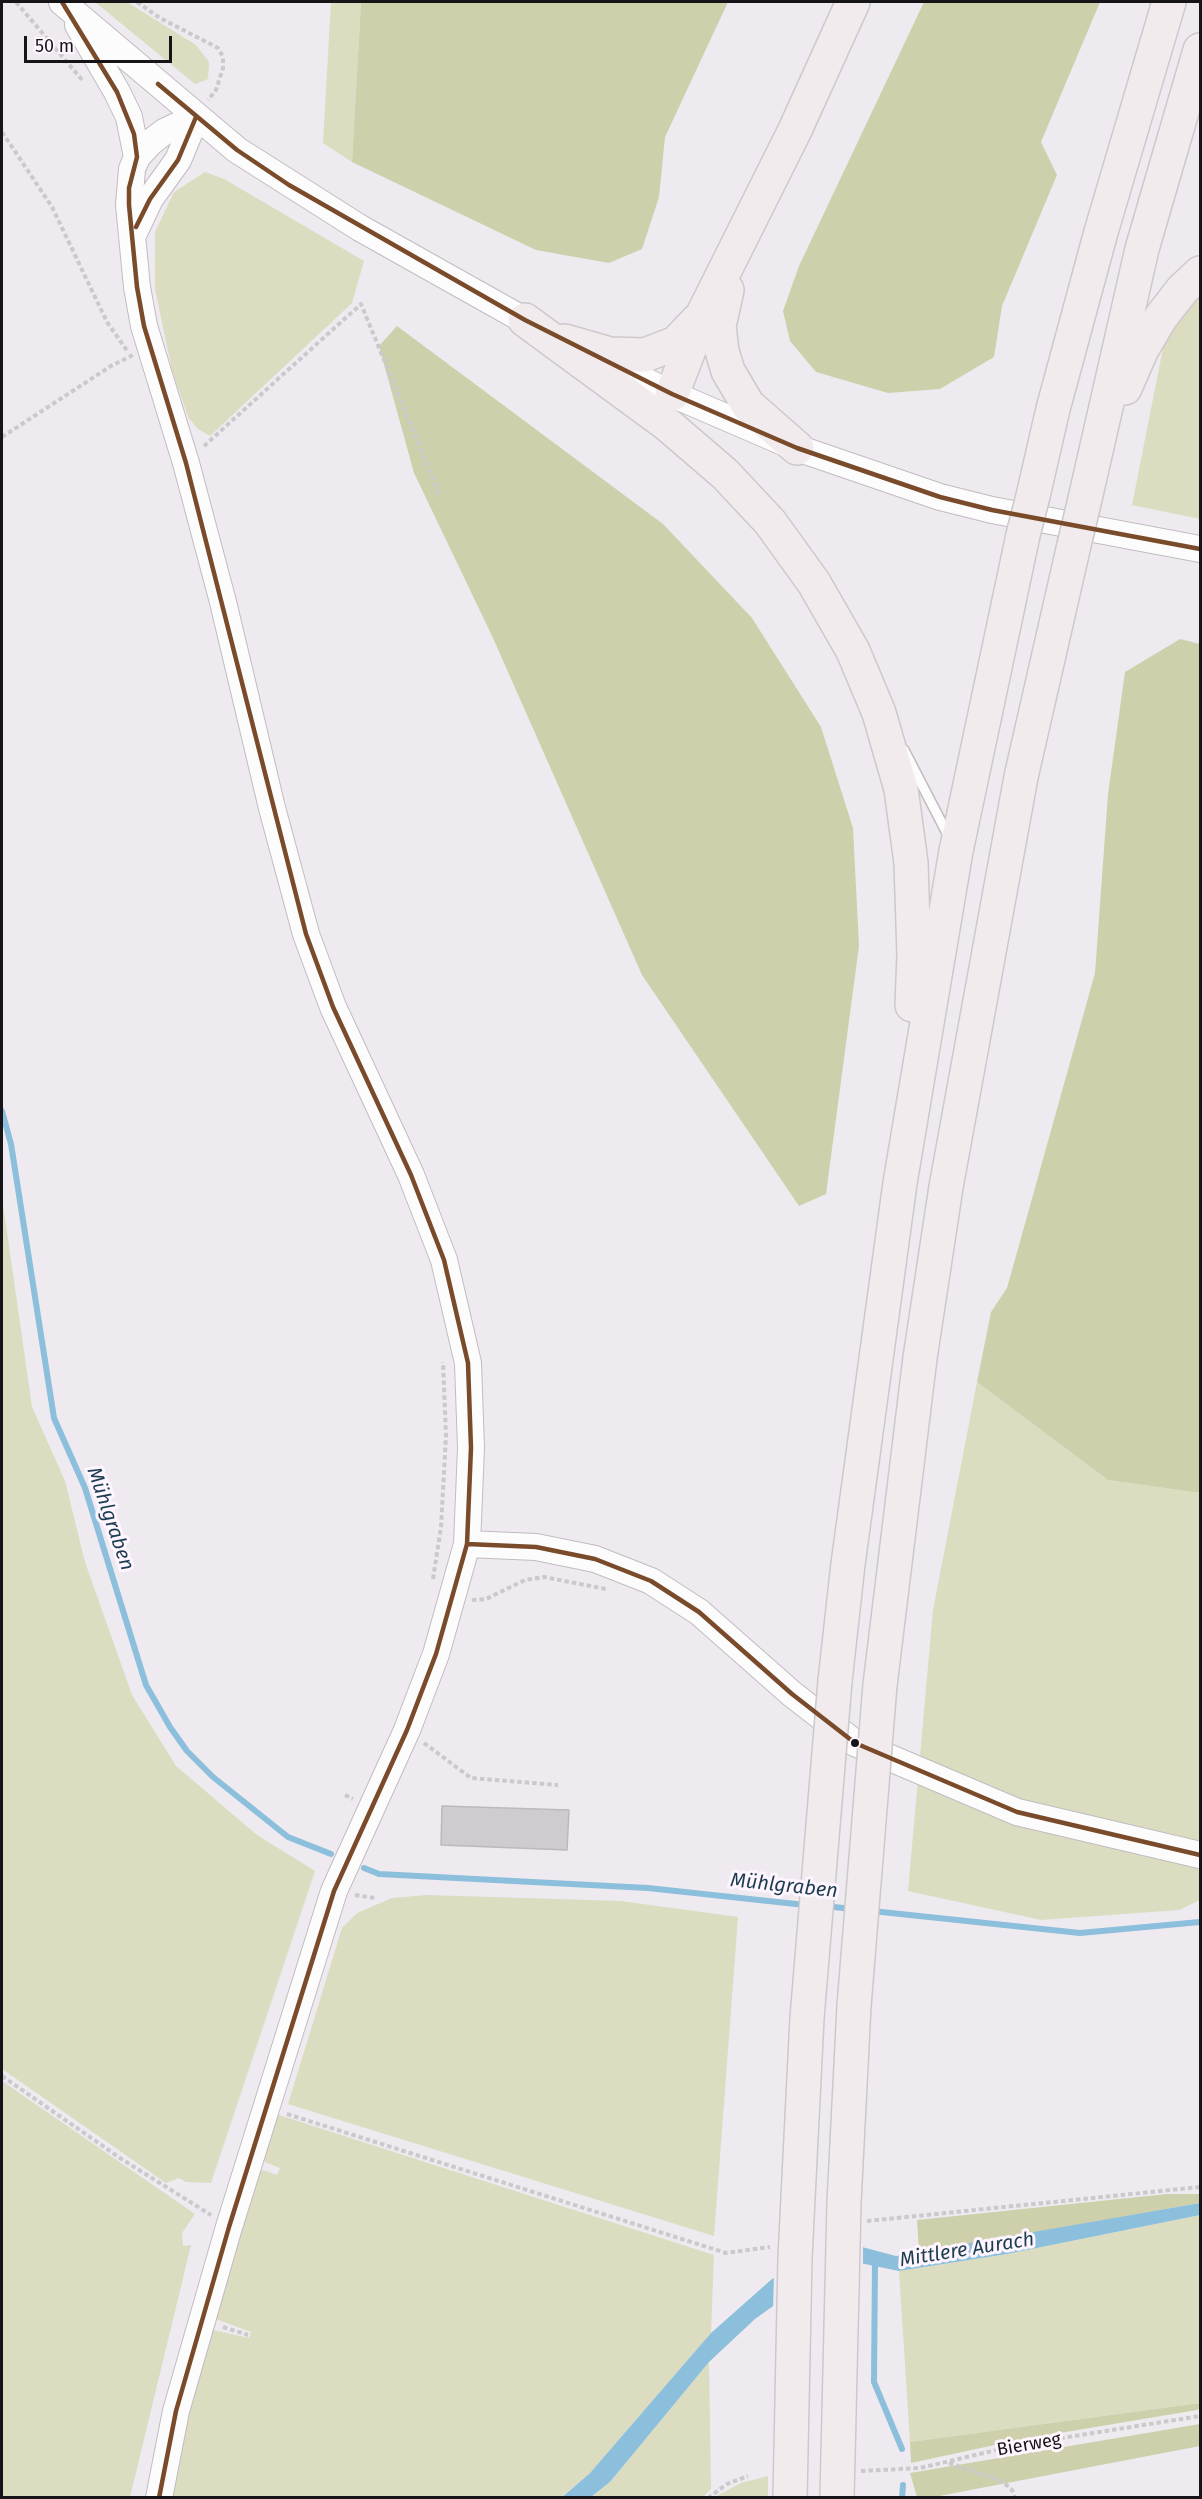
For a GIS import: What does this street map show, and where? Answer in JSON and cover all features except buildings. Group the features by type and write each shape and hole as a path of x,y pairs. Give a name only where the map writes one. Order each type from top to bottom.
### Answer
{"highway":[{"path":"672,394 703,314 737,250 853,2"},
{"path":"790,2498 795,2258 807,2018 835,1681 848,1564 900,1183 956,851 1023,535 1053,409 1101,232 1169,2"},
{"path":"837,2498 844,2203 854,2006 880,1685 920,1358 946,1187 1021,777 1142,249 1200,50"},
{"path":"737,250 719,326 722,351 728,371 747,405 797,447"},
{"path":"1093,461 1148,337 1182,291 1200,273"},
{"path":"562,340 610,354 645,355 676,343 703,314"},
{"path":"525,320 668,425 725,474 770,522 814,583 853,651 879,713 901,789 911,863 914,956 900,1183"}],"street":[{"path":"63,2 196,117 237,150 289,185 525,320 672,394 867,474 992,510 1200,549"},
{"path":"63,2 117,92 131,125 137,157 129,189 137,287 144,326 186,463 306,934 333,1007 411,1175 444,1260 460,1317 468,1363 471,1448 467,1544 436,1654 407,1730 334,1891 229,2226 176,2411 159,2498"},
{"path":"137,157 164,132 196,117"},
{"path":"133,235 150,199 181,153 196,117"},
{"path":"467,1544 536,1547 595,1559 651,1581 699,1612 792,1694 855,1743 1017,1812 1200,1855"}],"lane":[{"path":"879,713 913,763 956,851"}],"path":[{"path":"137,2 160,18 207,40 218,48 223,57 223,68 216,90 196,117"},
{"path":"2,132 52,207 107,322 130,356 2,437"},
{"path":"186,463 361,304 440,496"},
{"path":"443,1759 471,1778 558,1785"},
{"path":"2,2076 120,2158 229,2226"},
{"path":"266,2107 726,2253 772,2247"},
{"path":"863,2222 1200,2187"},
{"name":"Bierweg","path":"858,2471 920,2468 1018,2445 1087,2436 1200,2416"},
{"path":"948,2462 1002,2481 1012,2490 1015,2498"},
{"path":"708,2498 727,2484 748,2476"}],"green space":[{"path":"95,2 127,2 196,45 209,62 208,79 195,84"},
{"path":"331,2 361,2 352,162 323,143"},
{"path":"361,2 728,2 665,137 659,197 642,249 609,263 536,250 352,162"},
{"path":"924,2 1100,2 1041,142 1057,175 1002,306 994,357 940,389 888,393 816,372 790,341 783,311 799,266"},
{"path":"205,172 224,179 364,261 352,303 210,436 198,429 188,417 172,370 155,289 155,232 174,192"},
{"path":"1200,289 1200,519 1132,505 1167,328"},
{"path":"397,326 663,524 752,618 821,727 853,828 859,946 826,1194 799,1206 642,975 493,638 414,473 379,346"},
{"path":"1180,639 1200,644 1200,1493 1108,1480 977,1382 991,1312 1007,1288 1095,973 1108,794 1125,672"},
{"path":"2,1197 32,1407 65,1481 85,1562 132,1695 176,1766 257,1835 315,1871 211,2183 186,2182 179,2178 166,2183 2,2069"},
{"path":"977,1382 1108,1480 1200,1493 1200,1900 1179,1910 1041,1920 908,1891 933,1610"},
{"path":"427,1895 621,1901 738,1917 714,2236 288,2104 342,1928 357,1913 392,1898"},
{"path":"2,2081 195,2214 182,2233 183,2246 191,2245 130,2497 2,2497"},
{"path":"279,2115 714,2255 711,2333 590,2473 561,2497 168,2498 206,2335 213,2330 249,2338 251,2332 216,2319 213,2308 255,2174 263,2170 277,2175 280,2168 265,2162 260,2153 273,2117"},
{"path":"1167,2194 1200,2194 1200,2203 919,2253 917,2220"},
{"path":"1200,2215 1200,2403 910,2442 899,2271 1007,2254"},
{"path":"709,2362 711,2489 703,2497 591,2498 610,2482"},
{"path":"1200,2403 1200,2408 1197,2410 1018,2440 911,2463 910,2442"},
{"path":"1200,2424 1200,2446 934,2497 917,2497 910,2473"},
{"path":"768,2476 768,2497 715,2497 741,2483"}],"water":[{"name":"Mittlere Aurach","path":"1200,2203 1200,2215 1007,2254 899,2271 860,2263 801,2286 755,2319 709,2362 610,2482 591,2497 561,2498 590,2473 711,2333 772,2279 862,2247 896,2256"}],"pier":[{"path":"863,2244 863,2266 803,2289 773,2310 774,2275 827,2254"}],"waterway":[{"name":"Mühlgraben","path":"2,1111 11,1144 54,1418 85,1488 146,1685 187,1751 213,1777 288,1837 331,1854"},
{"name":"Mühlgraben","path":"364,1868 379,1874 648,1888 805,1905"},
{"name":"Mühlgraben","path":"824,1906 853,1909"},
{"name":"Mühlgraben","path":"872,1911 1080,1933 1200,1922"},
{"path":"875,2260 874,2382 902,2449"},
{"path":"902,2498 903,2485"}],"transit line":[{"path":"62,2 117,92 134,134 137,157 129,188 129,205 137,287 144,326 186,463 306,934 333,1007 411,1175 444,1260 468,1363 471,1448 467,1544 436,1654 407,1730 334,1891 229,2227 176,2411 159,2498"},
{"path":"158,84 237,150 289,185 525,320 672,394 797,448 940,497 992,510 1200,549"},
{"path":"136,227 150,199 178,160 196,117"},
{"path":"467,1544 536,1547 595,1559 651,1581 699,1612 792,1694 855,1743 1017,1812 1200,1855"}]}
